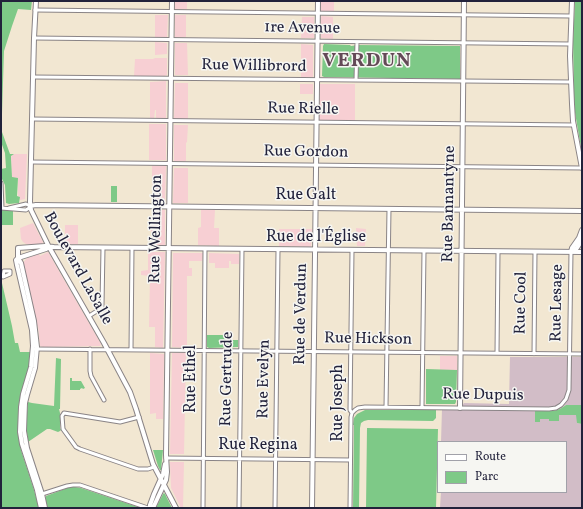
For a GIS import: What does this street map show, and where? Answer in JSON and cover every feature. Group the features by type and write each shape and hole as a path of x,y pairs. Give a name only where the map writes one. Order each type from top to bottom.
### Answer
{"main road":[{"name":"Boulevard LaSalle","path":"36,1 30,206 49,247 108,350 132,398 154,467 176,508"},
{"name":"Rue Wellington","path":"150,508 164,485 167,475 172,1"},
{"name":"Rue de Verdun","path":"312,508 318,1"},
{"name":"Rue Bannantyne","path":"460,408 464,1"},
{"path":"572,1 570,44 572,104 574,125 582,168"},
{"name":"Rue Galt","path":"30,206 169,206 582,211"},
{"path":"571,252 582,230"},
{"path":"571,252 577,248 582,240"},
{"name":"Rue de l'Église","path":"49,247 18,258 18,248 45,246 242,250 582,252"},
{"path":"18,258 16,260 21,272 24,286 34,336 35,349 35,368 26,400 24,431 27,448 45,508"},
{"path":"35,349 22,400 20,427 22,444 37,490 41,508"},
{"name":"Rue Wellington","path":"150,508 154,494 163,474 166,458"}],"street":[{"path":"35,10 571,16"},
{"name":"1re Avenue","path":"34,38 570,44"},
{"path":"356,80 357,42"},
{"name":"Rue Willibrord","path":"33,77 571,82"},
{"name":"Rue Rielle","path":"32,119 574,125"},
{"name":"Rue Gordon","path":"31,162 582,168"},
{"path":"1,183 2,208"},
{"name":"Rue Galt","path":"2,208 26,210 30,206"},
{"path":"386,407 389,208"},
{"path":"89,316 102,308 103,248"},
{"path":"131,350 132,248"},
{"name":"Rue Ethel","path":"203,508 205,249"},
{"name":"Rue Gertrude","path":"239,508 242,250"},
{"name":"Rue Evelyn","path":"275,508 278,250"},
{"name":"Rue Joseph","path":"350,508 352,413 350,410 352,251"},
{"path":"422,407 424,251"},
{"path":"497,353 498,252"},
{"name":"Rue Cool","path":"534,354 535,252"},
{"name":"Rue Lesage","path":"570,354 571,252"},
{"name":"Rue Hickson","path":"35,349 582,354"},
{"path":"90,350 90,374 104,400"},
{"name":"Rue Dupuis","path":"352,413 361,407 549,409 559,406 564,402 568,394 570,354"},
{"path":"139,417 120,422 63,413 63,429 78,448 138,469 148,469 154,467"},
{"name":"Rue Regina","path":"166,458 350,460"},
{"path":"42,494 67,486 78,485 150,508"}],"shaded area":[{"path":"175,1 187,1 187,9 175,9"},
{"path":"321,1 334,1 334,11 321,11"},
{"path":"155,15 168,15 167,37 155,37"},
{"path":"175,15 186,15 186,37 175,37"},
{"path":"322,16 333,17 333,39 321,38"},
{"path":"302,17 314,17 314,38 301,38"},
{"path":"155,42 167,43 167,54 155,55"},
{"path":"175,43 187,43 188,75 175,75"},
{"path":"301,44 313,45 313,77 301,77"},
{"path":"167,58 167,75 134,76 135,59"},
{"path":"166,81 166,119 156,119 156,110 154,119 150,118 150,82"},
{"path":"175,83 188,83 188,119 174,119"},
{"path":"300,84 313,84 313,94 300,94"},
{"path":"320,84 355,84 355,122 319,121"},
{"path":"149,124 166,124 166,160 149,160"},
{"path":"174,125 188,125 186,161 174,161"},
{"path":"14,154 27,154 25,199 20,200 20,197 18,196 18,178 12,178 11,158"},
{"path":"152,166 166,166 165,202 156,202 156,185 152,185"},
{"path":"174,168 188,168 188,203 173,203"},
{"path":"157,210 165,210 165,245 152,245 153,233 149,230 149,227 151,227 151,222 157,222"},
{"path":"201,210 215,210 214,228 219,228 219,246 198,245 198,228 201,227"},
{"path":"33,223 43,242 42,244 26,244 21,239 20,228"},
{"path":"65,225 78,225 78,244 65,244"},
{"path":"356,228 366,229 365,246 357,246"},
{"path":"279,229 312,229 311,247 279,246"},
{"path":"48,252 101,344 100,346 40,346 38,326 23,263 27,258 39,254 40,256"},
{"path":"148,252 165,252 163,348 155,347 155,327 149,327 150,276 141,275 141,271 148,270"},
{"path":"173,253 203,253 202,261 189,261 189,268 192,268 192,276 187,276 187,348 172,347"},
{"path":"209,253 239,254 239,264 231,264 231,261 229,261 229,268 215,268 215,263 209,263"},
{"path":"150,353 164,354 163,419 156,419 156,413 150,414"},
{"path":"172,353 186,353 184,454 170,454"},
{"path":"440,356 457,356 457,370 440,370"},
{"path":"510,357 582,357 582,405 566,405 553,411 535,411 540,419 559,421 559,415 577,415 577,423 582,424 581,508 440,508 441,493 567,493 567,441 441,441 442,409 460,408 464,403 509,404"},
{"path":"170,462 184,462 183,508 181,508 171,488"}],"green space":[{"path":"1,1 32,1 31,10 18,9 4,51 2,132 10,154 14,154 11,156 12,177 18,178 17,196 20,197 19,203 9,204 6,203 5,185 1,177 1,169 6,168 5,153 1,142"},
{"path":"575,1 582,1 582,153 574,107 573,41"},
{"path":"324,44 351,46 460,46 460,79 324,77 322,76"},
{"path":"111,186 117,186 117,202 111,202"},
{"path":"1,210 13,210 13,225 1,225"},
{"path":"2,283 15,343 18,343 20,352 31,353 19,402 18,424 21,450 39,508 1,508"},
{"path":"207,335 226,335 226,340 238,340 238,347 209,348 207,347"},
{"path":"56,358 61,359 59,409 61,430 58,432 47,429 28,442 26,423 28,402 54,406"},
{"path":"426,369 457,370 455,404 426,404"},
{"path":"70,378 72,378 72,381 81,381 85,388 80,390 70,390"},
{"path":"566,405 582,405 582,424 577,423 576,415 559,415 559,421 540,419 540,422 535,422 535,411 553,411"},
{"path":"365,410 436,410 436,418 433,421 368,420 361,423 359,508 353,508 353,425 354,418 357,414"},
{"path":"367,428 438,429 436,508 366,508"},
{"path":"153,450 163,450 161,470 158,466"},
{"path":"70,487 81,488 141,508 47,508 46,496"},
{"path":"164,493 172,508 156,508 163,494"}],"district":[{"name":"VERDUN","path":"367,62"}]}
